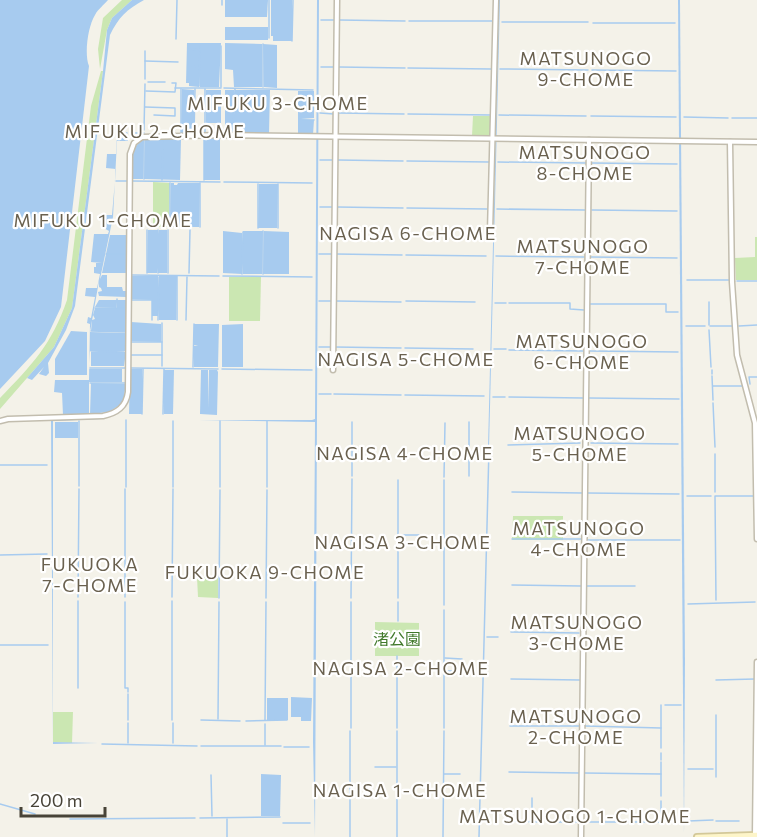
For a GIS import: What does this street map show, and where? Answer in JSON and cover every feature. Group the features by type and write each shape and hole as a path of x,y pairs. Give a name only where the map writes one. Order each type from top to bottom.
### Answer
{"main road":[{"path":"697,837 756,835"}],"street":[{"path":"333,370 337,0"},
{"path":"490,232 495,139 496,0"},
{"path":"0,422 8,419 103,416 114,412 125,403 128,392 130,159 132,147 138,139 152,135 757,142"},
{"path":"581,837 589,140"},
{"path":"730,142 733,294 737,355 755,423 757,539"},
{"path":"756,835 757,663"}],"green space":[{"path":"122,0 132,0 112,18 107,30 100,69 98,49 103,18"},
{"path":"101,71 103,71 72,308 54,347 0,409 0,398 48,342 67,300 91,106"},
{"path":"473,116 491,116 489,137 472,136"},
{"path":"153,182 170,183 169,227 153,227"},
{"path":"755,237 757,237 757,280 736,280 735,258 755,257"},
{"path":"229,277 261,277 260,321 229,321"},
{"path":"513,516 563,516 563,540 512,540"},
{"path":"197,577 218,577 218,598 198,597"},
{"name":"渚公園","path":"375,622 419,623 419,656 375,656"},
{"path":"53,712 73,712 72,743 53,742"}],"water":[{"path":"0,0 108,0 95,15 90,26 87,55 89,66 61,307 45,341 0,389"},
{"path":"132,0 144,0 124,14 110,35 75,306 66,330 48,363 49,373 46,376 39,374 44,367 32,380 27,378 54,347 72,308 107,30 112,18"},
{"path":"225,0 268,0 267,17 225,17"},
{"path":"271,0 292,0 292,41 273,41"},
{"path":"317,0 319,0 315,837 313,742 315,422 199,420 315,419"},
{"path":"499,0 500,0 488,448"},
{"path":"678,0 680,0 685,660 684,836"},
{"path":"225,27 268,27 268,40 225,40"},
{"path":"187,43 221,43 219,87 200,87 199,60 199,87 189,86 189,83 186,83"},
{"path":"225,43 262,44 262,87 234,87 233,70 225,69"},
{"path":"263,44 277,45 277,88 264,87"},
{"path":"182,89 194,90 194,133 181,133"},
{"path":"206,90 221,90 221,123 206,123"},
{"path":"225,90 234,90 234,115 235,90 270,90 269,134 225,133"},
{"path":"298,91 314,91 314,118 301,119 314,120 313,135 298,134"},
{"path":"117,136 127,136 128,141 117,141 116,169 106,168 107,154 116,154"},
{"path":"204,138 220,138 220,180 204,180"},
{"path":"144,139 143,179 132,179 134,151 139,142"},
{"path":"145,139 181,139 180,180 144,179"},
{"path":"115,183 113,217 100,279 102,275 107,275 107,287 122,287 123,291 127,291 126,297 99,296 98,292 102,291 99,281 90,332 126,333 126,351 90,351 89,364 90,324 87,323 88,317 91,318 95,297 85,296 86,288 97,288 100,274 94,273 94,267 96,263 102,263 91,262 94,234 108,234 109,231 102,227 102,215 112,215"},
{"path":"171,183 177,185 178,183 200,183 199,227 170,227"},
{"path":"259,184 278,184 277,228 258,228"},
{"path":"148,230 158,230 158,234 159,230 167,230 167,273 158,273 158,268 157,273 147,273"},
{"path":"223,231 242,233 242,274 223,273"},
{"path":"243,231 263,231 262,274 243,274"},
{"path":"264,231 289,232 289,274 263,274"},
{"path":"110,235 127,235 127,273 102,273"},
{"path":"131,276 158,276 158,316 152,316 152,300 131,299"},
{"path":"159,276 177,276 176,320 159,320"},
{"path":"99,300 126,300 126,332 91,331 92,320 95,319 93,315 95,308 116,308 95,307"},
{"path":"131,322 161,324 161,342 130,341"},
{"path":"194,324 219,324 218,367 194,367 194,346 198,345 194,345"},
{"path":"243,324 243,367 222,367 222,325"},
{"path":"71,331 87,332 87,375 55,375 55,359"},
{"path":"91,352 126,352 124,366 91,366"},
{"path":"89,369 122,369 122,382 89,382 89,414 63,415 62,393 54,392 55,380 89,380"},
{"path":"130,369 142,369 142,414 129,414"},
{"path":"164,370 174,370 173,414 164,414"},
{"path":"201,370 208,370 208,408 209,370 218,372 217,415 200,414"},
{"path":"91,383 126,384 123,403 109,412 90,414"},
{"path":"101,417 101,419 53,421 53,742 98,743 53,744 51,420"},
{"path":"55,422 78,422 78,438 55,438"},
{"path":"291,697 312,698 311,721 301,721 301,717 291,717"},
{"path":"267,698 288,698 288,720 267,720"},
{"path":"261,774 281,775 280,816 261,816"}],"waterway":[{"path":"176,39 177,0"},
{"path":"222,0 222,5"},
{"path":"269,0 269,38"},
{"path":"292,41 293,0"},
{"path":"321,20 335,20"},
{"path":"339,20 405,21"},
{"path":"409,21 493,21"},
{"path":"502,22 588,22"},
{"path":"593,23 675,23"},
{"path":"263,44 263,87"},
{"path":"199,86 200,46"},
{"path":"221,46 221,87"},
{"path":"189,49 200,50"},
{"path":"145,51 145,79"},
{"path":"145,61 178,62"},
{"path":"192,66 198,67"},
{"path":"321,67 335,67"},
{"path":"339,67 405,68"},
{"path":"408,68 491,69"},
{"path":"500,69 588,70"},
{"path":"592,70 676,71"},
{"path":"148,82 165,82"},
{"path":"146,91 175,92 176,83 172,83"},
{"path":"144,130 145,84"},
{"path":"175,88 221,88"},
{"path":"224,88 313,90"},
{"path":"181,89 181,133"},
{"path":"194,134 195,89"},
{"path":"205,89 205,133"},
{"path":"233,127 235,89"},
{"path":"145,107 175,108 175,116 154,115"},
{"path":"320,113 334,114"},
{"path":"338,113 404,114"},
{"path":"408,114 491,115"},
{"path":"499,115 586,116"},
{"path":"591,116 676,117"},
{"path":"684,117 728,118"},
{"path":"732,118 757,118"},
{"path":"302,120 314,120"},
{"path":"118,133 127,133"},
{"path":"131,133 144,133"},
{"path":"202,137 204,137 204,180"},
{"path":"162,180 163,138"},
{"path":"144,139 144,179"},
{"path":"320,160 333,160"},
{"path":"338,160 403,161"},
{"path":"407,161 489,162"},
{"path":"498,162 586,163"},
{"path":"592,163 677,164"},
{"path":"116,181 128,181"},
{"path":"132,181 220,182"},
{"path":"224,182 312,183"},
{"path":"170,183 170,227"},
{"path":"200,183 200,227"},
{"path":"258,184 258,228"},
{"path":"278,184 278,228"},
{"path":"320,207 333,207"},
{"path":"337,207 403,208"},
{"path":"407,208 487,209"},
{"path":"497,209 585,210"},
{"path":"592,210 677,211"},
{"path":"147,230 147,273"},
{"path":"158,230 158,273"},
{"path":"168,230 168,273"},
{"path":"189,273 190,230"},
{"path":"263,231 263,274"},
{"path":"242,274 243,232"},
{"path":"106,254 127,254"},
{"path":"319,254 332,254"},
{"path":"336,254 402,255"},
{"path":"406,255 486,256"},
{"path":"496,256 584,257"},
{"path":"591,257 677,258"},
{"path":"132,275 219,276"},
{"path":"177,276 177,320"},
{"path":"223,276 312,277"},
{"path":"158,320 159,277"},
{"path":"186,320 187,277"},
{"path":"687,280 729,280"},
{"path":"737,281 757,281"},
{"path":"117,299 117,307"},
{"path":"130,300 152,300 152,320"},
{"path":"319,301 331,301"},
{"path":"336,301 401,302"},
{"path":"406,301 475,302"},
{"path":"709,302 709,325"},
{"path":"495,303 506,303"},
{"path":"509,303 570,303 570,309 584,310"},
{"path":"590,304 666,304 666,312 678,312"},
{"path":"95,308 126,308"},
{"path":"162,323 162,366"},
{"path":"193,367 194,324"},
{"path":"739,326 757,325"},
{"path":"686,326 705,326"},
{"path":"710,326 732,326"},
{"path":"709,330 711,367"},
{"path":"91,331 126,332"},
{"path":"131,342 162,342"},
{"path":"319,347 331,347"},
{"path":"335,347 401,348"},
{"path":"405,348 473,349"},
{"path":"494,349 506,349"},
{"path":"509,350 583,351"},
{"path":"91,351 124,352"},
{"path":"589,351 678,352"},
{"path":"131,355 162,355"},
{"path":"90,368 126,368"},
{"path":"131,368 218,369"},
{"path":"142,414 143,369"},
{"path":"163,414 164,369"},
{"path":"222,369 312,370"},
{"path":"712,376 713,400"},
{"path":"750,384 749,377 757,377"},
{"path":"90,383 126,383"},
{"path":"713,386 744,386"},
{"path":"319,394 331,394"},
{"path":"334,394 401,395"},
{"path":"405,395 484,396"},
{"path":"493,397 505,397"},
{"path":"509,397 583,398"},
{"path":"589,398 679,399"},
{"path":"713,403 715,447"},
{"path":"126,420 126,487"},
{"path":"79,421 79,486"},
{"path":"173,421 173,487"},
{"path":"220,421 220,487"},
{"path":"267,421 267,487"},
{"path":"352,422 352,476"},
{"path":"469,422 469,476"},
{"path":"444,477 445,423"},
{"path":"508,445 580,443"},
{"path":"591,443 678,444"},
{"path":"479,837 489,448"},
{"path":"715,454 715,492"},
{"path":"0,465 47,465"},
{"path":"351,598 352,479"},
{"path":"398,480 398,598"},
{"path":"444,480 444,605"},
{"path":"78,597 79,489"},
{"path":"125,489 125,597"},
{"path":"172,597 173,489"},
{"path":"219,598 220,490"},
{"path":"266,598 267,490"},
{"path":"512,492 582,493"},
{"path":"587,493 679,494"},
{"path":"687,496 711,496"},
{"path":"716,600 715,496 754,496"},
{"path":"399,535 419,535"},
{"path":"512,539 581,539"},
{"path":"587,540 680,540"},
{"path":"0,555 47,554"},
{"path":"512,585 581,586"},
{"path":"587,586 635,586"},
{"path":"78,601 78,688"},
{"path":"172,601 172,720"},
{"path":"125,602 125,688 128,688 128,692"},
{"path":"218,719 219,602"},
{"path":"265,720 266,602"},
{"path":"351,602 351,728"},
{"path":"398,602 398,621"},
{"path":"688,604 755,602"},
{"path":"444,610 444,728"},
{"path":"511,632 579,633"},
{"path":"487,637 498,637"},
{"path":"0,645 48,645"},
{"path":"397,656 397,728"},
{"path":"445,658 462,659"},
{"path":"445,671 462,671"},
{"path":"511,679 580,680"},
{"path":"716,680 755,679"},
{"path":"128,694 128,720"},
{"path":"661,705 661,748"},
{"path":"665,705 681,705"},
{"path":"716,715 716,777"},
{"path":"201,720 240,721"},
{"path":"246,721 287,720"},
{"path":"128,723 128,743"},
{"path":"173,723 173,743"},
{"path":"265,724 265,745"},
{"path":"510,726 579,726"},
{"path":"585,726 661,728"},
{"path":"350,731 350,837"},
{"path":"397,731 397,837"},
{"path":"443,837 444,731"},
{"path":"102,744 197,746"},
{"path":"201,746 281,746"},
{"path":"284,747 309,747"},
{"path":"661,753 661,760"},
{"path":"661,762 661,796"},
{"path":"375,767 396,767"},
{"path":"688,769 713,769"},
{"path":"509,772 579,773"},
{"path":"584,773 661,774"},
{"path":"444,774 460,774"},
{"path":"211,775 212,816"},
{"path":"532,798 532,821"},
{"path":"584,822 661,822 661,801"},
{"path":"0,804 35,814"},
{"path":"200,818 280,817"},
{"path":"70,819 195,818"},
{"path":"227,819 227,837"},
{"path":"688,821 713,820"},
{"path":"509,821 541,822"},
{"path":"716,821 739,821"},
{"path":"558,822 578,822"},
{"path":"283,823 310,823"}],"district":[{"name":"MATSUNOGO 9-CHOME","path":"586,69"},
{"name":"MIFUKU 3-CHOME","path":"278,104"},
{"name":"MIFUKU 2-CHOME","path":"155,132"},
{"name":"MATSUNOGO 8-CHOME","path":"585,163"},
{"name":"MIFUKU 1-CHOME","path":"103,221"},
{"name":"NAGISA 6-CHOME","path":"408,234"},
{"name":"MATSUNOGO 7-CHOME","path":"583,257"},
{"name":"MATSUNOGO 6-CHOME","path":"582,352"},
{"name":"NAGISA 5-CHOME","path":"406,360"},
{"name":"MATSUNOGO 5-CHOME","path":"580,444"},
{"name":"NAGISA 4-CHOME","path":"405,454"},
{"name":"MATSUNOGO 4-CHOME","path":"579,539"},
{"name":"NAGISA 3-CHOME","path":"403,543"},
{"name":"FUKUOKA 9-CHOME","path":"265,573"},
{"name":"FUKUOKA 7-CHOME","path":"90,575"},
{"name":"MATSUNOGO 3-CHOME","path":"577,633"},
{"name":"NAGISA 2-CHOME","path":"401,669"},
{"name":"MATSUNOGO 2-CHOME","path":"576,727"},
{"name":"NAGISA 1-CHOME","path":"400,791"},
{"name":"MATSUNOGO 1-CHOME","path":"575,817"}]}
